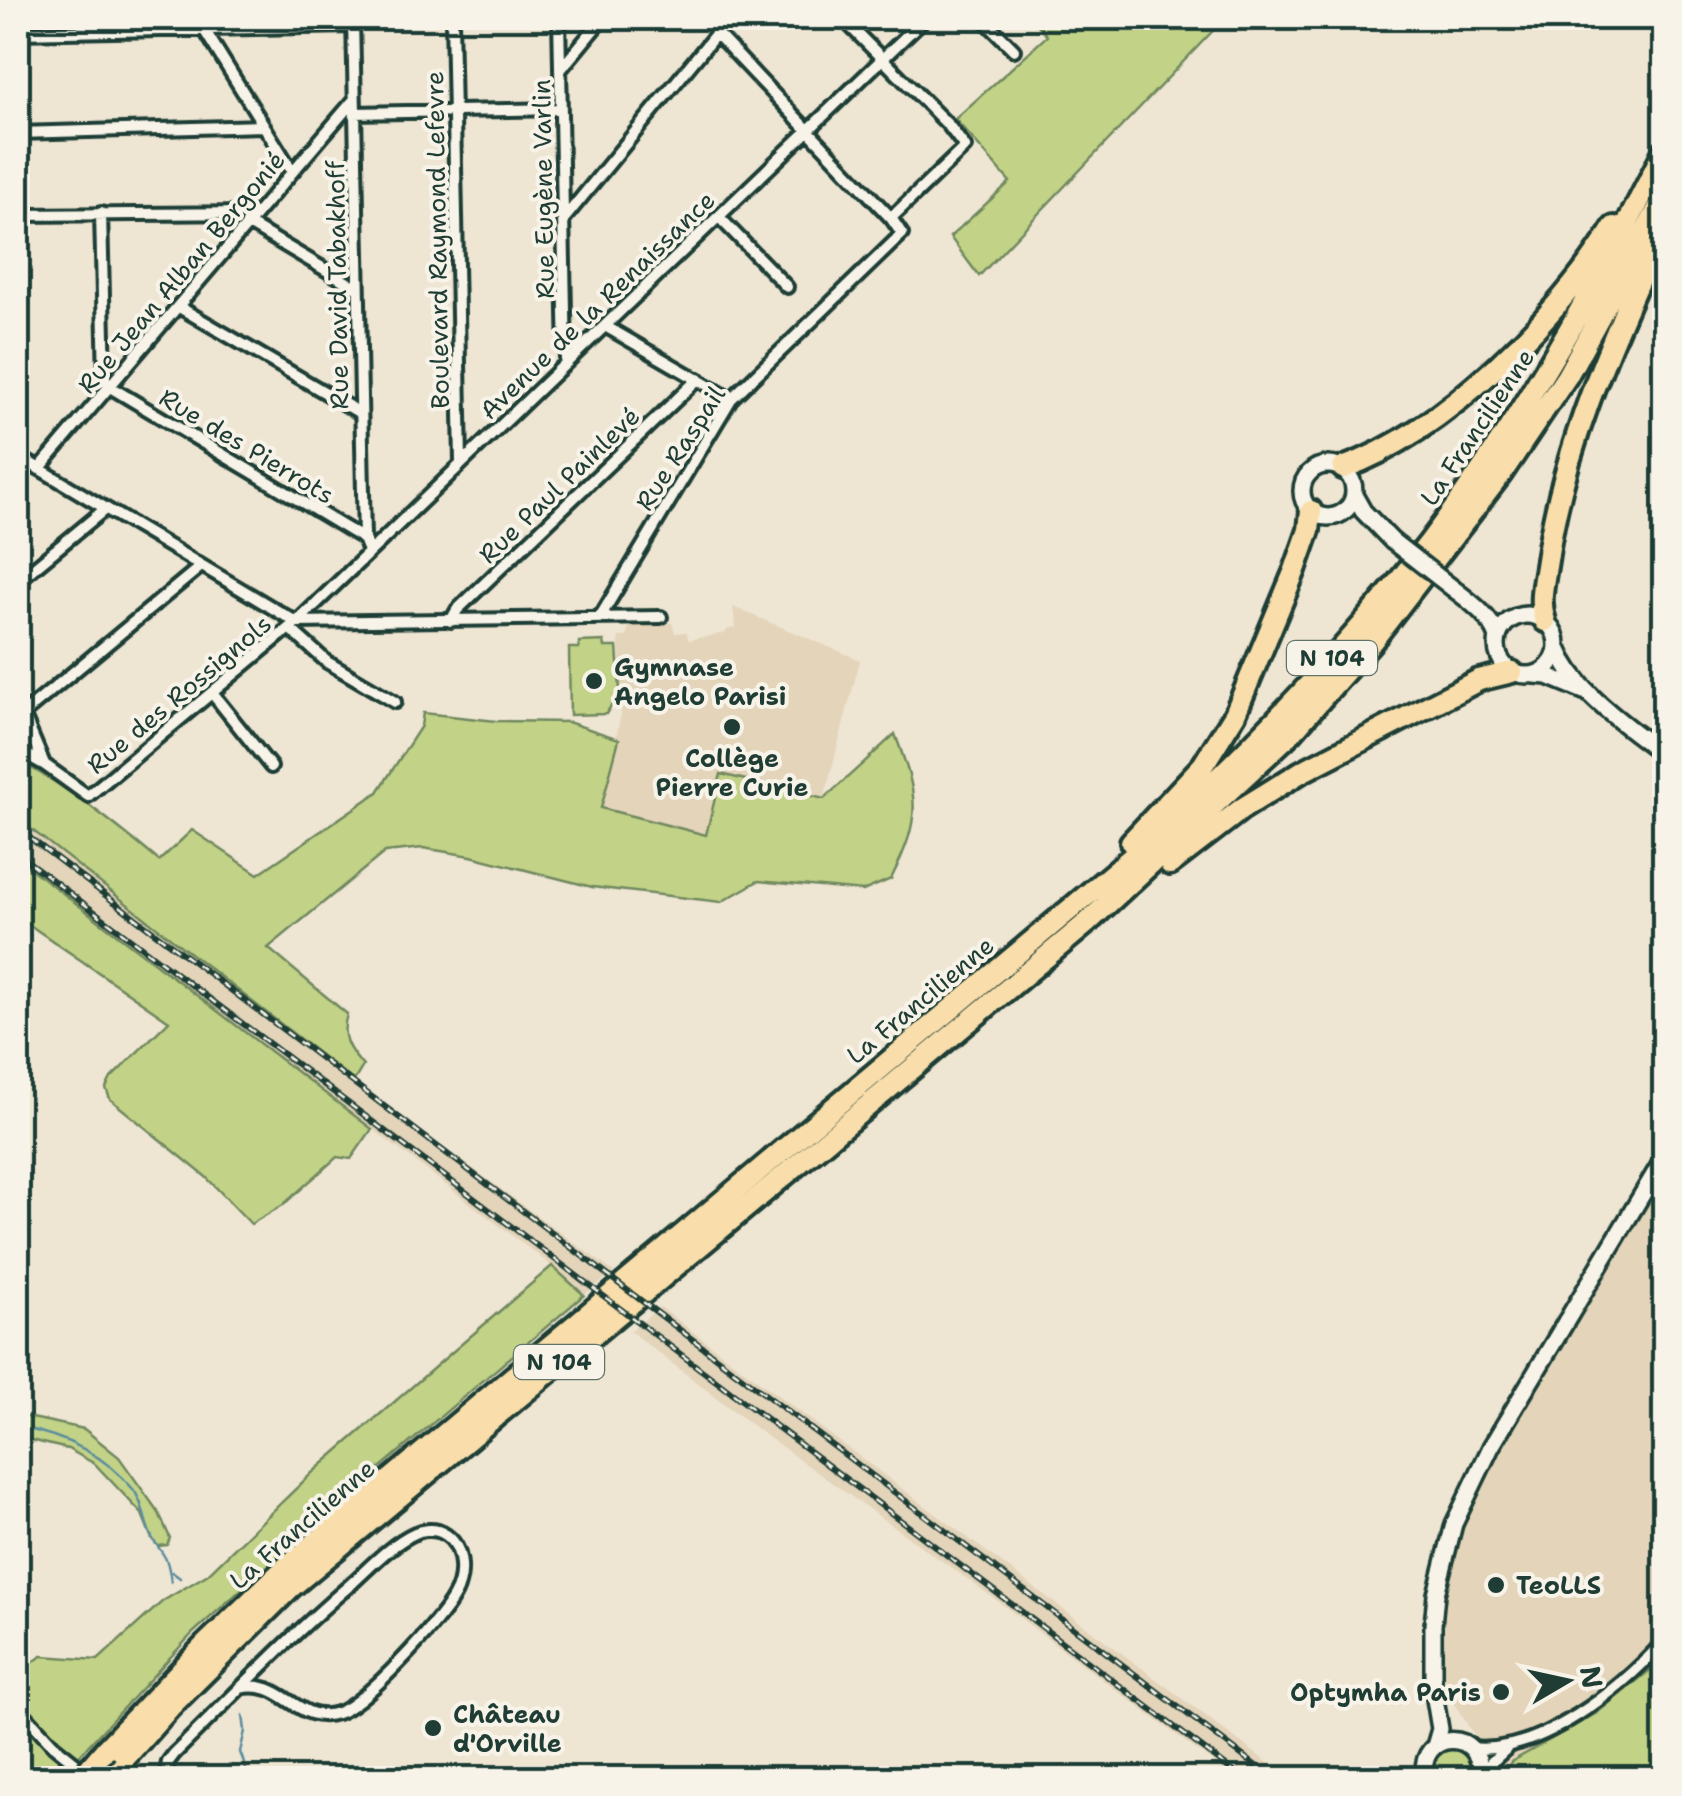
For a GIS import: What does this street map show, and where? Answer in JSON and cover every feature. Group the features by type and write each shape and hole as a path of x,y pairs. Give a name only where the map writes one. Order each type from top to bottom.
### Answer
{"highway":[{"path":"1343,468 1378,453 1434,416 1510,354 1556,305 1603,245 1656,151 1664,149"},
{"name":"La Francilienne","path":"110,1764 206,1644 284,1569 1155,838 1271,726 1354,634 1484,465 1602,277 1664,149"},
{"name":"La Francilienne","path":"82,1778 110,1764 291,1587 1088,922 1292,732 1373,640 1501,474 1567,376 1664,198"},
{"path":"1545,621 1540,603 1550,540 1578,431 1664,221"},
{"path":"1025,944 1041,924 1127,846 1204,764 1235,714 1260,657 1309,530 1310,511"},
{"path":"1088,922 1096,922 1267,792 1478,680 1522,674"}],"street":[{"path":"197,18 292,171"},
{"name":"Boulevard Raymond Lefevre","path":"452,18 462,462"},
{"name":"Rue Eugène Varlin","path":"559,18 566,360"},
{"path":"561,69 603,18"},
{"path":"563,220 729,18"},
{"path":"716,33 891,218 964,147 956,134 842,18"},
{"name":"Avenue de la Renaissance","path":"293,625 925,18"},
{"path":"982,18 1014,50"},
{"path":"18,33 353,22"},
{"name":"Rue David Tabakhoff","path":"353,22 360,413 364,539 369,551"},
{"path":"354,107 560,109"},
{"name":"Rue Jean Alban Bergonié","path":"39,469 292,171 354,107"},
{"path":"18,133 264,126"},
{"path":"101,213 105,379 110,387"},
{"path":"18,215 256,213"},
{"path":"719,217 787,286"},
{"name":"Rue Raspail","path":"600,618 731,399 902,234 891,218"},
{"path":"248,223 358,289"},
{"path":"178,307 360,413"},
{"path":"605,326 731,399"},
{"name":"Rue Paul Painlevé","path":"451,621 471,597 698,379"},
{"name":"Rue des Pierrots","path":"110,387 364,539"},
{"path":"18,456 293,625 328,662 395,702"},
{"path":"1392,541 1362,512 1354,495 1354,483 1343,468 1326,464 1309,472 1302,496 1310,511 1326,518 1344,512 1362,518 1486,617 1498,636 1499,656 1522,674 1548,676 1587,693"},
{"path":"1344,512 1354,495"},
{"path":"18,581 104,510"},
{"path":"23,714 200,567"},
{"path":"1455,590 1509,621"},
{"path":"1498,636 1509,621 1527,615 1545,621 1552,628 1563,662 1587,693 1664,755"},
{"path":"293,625 660,617"},
{"name":"Rue des Rossignols","path":"45,765 88,796 293,625"},
{"path":"1522,674 1550,665 1557,646"},
{"path":"212,693 271,767"},
{"path":"18,702 45,765"},
{"path":"18,750 45,765"},
{"path":"1425,1778 1426,1758 1436,1746 1440,1729 1433,1686 1436,1594 1466,1492 1664,1158"},
{"path":"165,1778 174,1754 240,1688 332,1600 383,1555 417,1532 439,1532 458,1551 462,1565 454,1597 360,1702 339,1713 322,1716 306,1712 272,1689 257,1684 240,1688"},
{"path":"1480,1776 1511,1745 1591,1706 1640,1668 1664,1641"},
{"path":"1434,1674 1444,1705 1478,1756 1480,1776"},
{"path":"18,1707 54,1746 94,1778"},
{"path":"1436,1746 1452,1740 1468,1745 1511,1745"}],"shaded area":[{"name":"Collège Pierre Curie","path":"733,607 860,660 824,799 721,774 706,835 600,808 621,715 619,637 627,637 629,625 672,623 675,633 687,632 688,640 725,633 736,628"},
{"path":"18,819 387,1106 614,1272 584,1295 552,1266 18,859"},
{"path":"1664,1179 1664,1659 1597,1713 1511,1762 1501,1777 1449,1696 1433,1632 1456,1526 1537,1376"},
{"path":"660,1307 1288,1778 1234,1778 991,1596 765,1435 630,1331"}],"green space":[{"path":"1032,18 1225,18 979,276 950,237 1010,182 955,119 1047,36"},
{"name":"Gymnase Angelo Parisi","path":"604,641 605,647 617,647 620,691 606,714 570,715 569,648 579,648 579,642"},
{"path":"423,713 496,721 568,722 619,739 601,808 706,835 721,774 824,799 895,734 909,775 912,823 891,879 863,891 758,881 721,902 592,887 423,848 385,852 268,948 347,1014 347,1042 363,1066 354,1081 18,819 18,761 73,794 159,861 192,830 258,874 378,792 421,726"},
{"path":"18,859 372,1129 351,1159 337,1157 283,1205 251,1224 206,1177 110,1099 106,1088 111,1078 169,1021 18,917"},
{"path":"552,1266 584,1295 321,1518 193,1633 58,1778 18,1778 18,1672 42,1656 98,1660 163,1601 208,1574 312,1473"},
{"path":"18,1415 84,1429 119,1457 159,1513 170,1538 167,1545 158,1546 142,1514 95,1464 68,1449 18,1437"},
{"path":"1664,1659 1664,1778 1502,1778 1511,1762 1597,1713"},
{"path":"1446,1748 1461,1748 1472,1757 1473,1778 1432,1778 1431,1763"}],"waterway":[{"path":"18,1427 81,1448 122,1477 137,1495 151,1535 166,1559 171,1582"},
{"path":"172,1572 180,1578"},
{"path":"243,1715 245,1731 240,1752 249,1778"}],"railway":[{"path":"18,829 1272,1778"},
{"path":"18,854 1242,1778"}],"place":[{"name":"Gymnase Angelo Parisi","path":"594,681"},
{"name":"Collège Pierre Curie","path":"732,727"},
{"name":"TeoLLS","path":"1496,1585"},
{"name":"Optymha Paris","path":"1501,1692"},
{"name":"Château d'Orville","path":"433,1728"}]}
